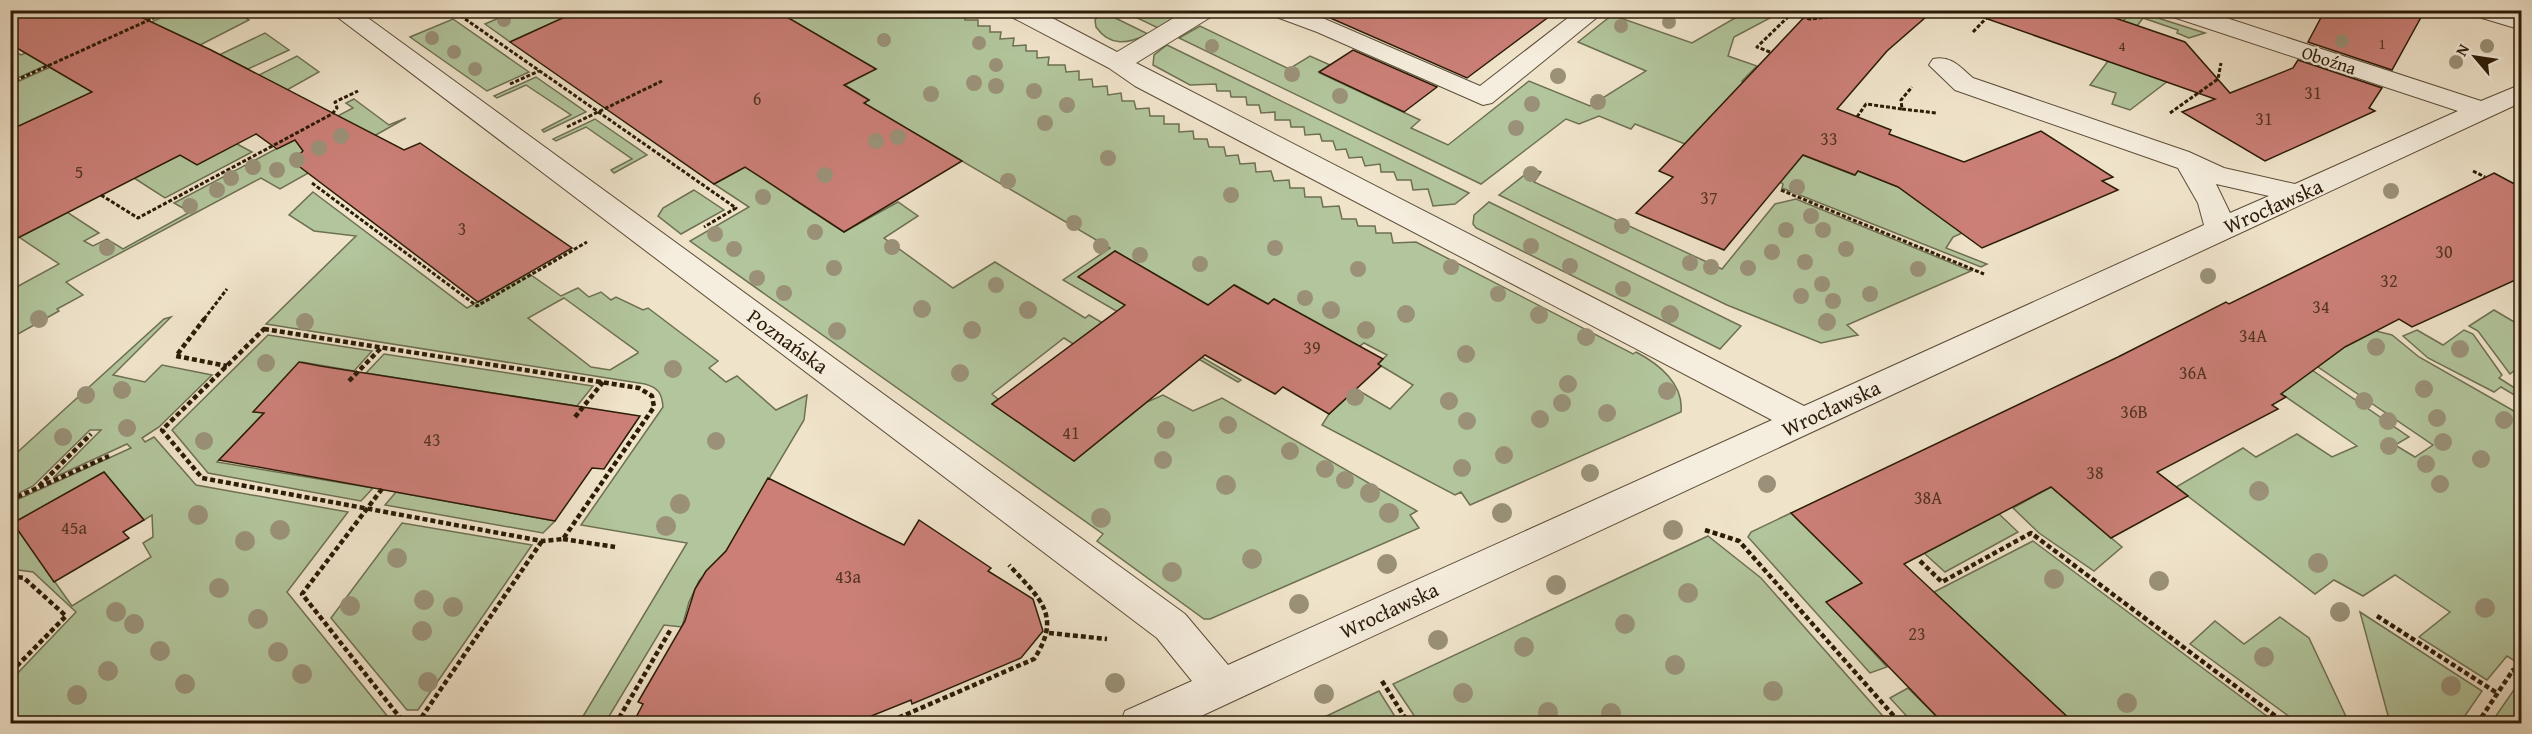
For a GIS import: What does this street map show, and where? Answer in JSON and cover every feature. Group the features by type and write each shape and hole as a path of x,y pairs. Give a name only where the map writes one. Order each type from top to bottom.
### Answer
{"street":[{"name":"Poznańska","path":"340,10 528,146 1171,626 1221,686"},
{"path":"1017,10 1118,63 1144,80 1804,421"},
{"path":"1049,27 1077,10"},
{"path":"1118,63 1205,10"},
{"path":"1280,10 1326,27 1483,97 1594,10"},
{"name":"Oboźna","path":"2176,10 2482,110"},
{"path":"2481,10 2522,23"},
{"path":"1942,65 1964,84 2179,159 2190,165 2252,185 2300,194"},
{"name":"Wrocławska","path":"1140,723 2482,110 2519,96"},
{"path":"2190,165 2213,203 2220,230"}],"path":[{"path":"10,83 171,10"},
{"path":"431,10 458,14 736,208"},
{"path":"458,14 464,10"},
{"path":"1973,32 1994,10"},
{"path":"1770,52 1757,47 1791,14 1810,20 1828,17"},
{"path":"2178,118 2169,112 2218,79 2222,56"},
{"path":"528,146 662,81"},
{"path":"1902,109 1901,100 1907,90"},
{"path":"100,195 138,218 332,114 337,108 335,102 358,91"},
{"path":"1857,117 1866,104 1940,114"},
{"path":"2473,171 2485,177"},
{"path":"312,183 477,306 625,220"},
{"path":"1780,190 1984,274"},
{"path":"227,290 176,356 227,366"},
{"path":"563,539 654,407 652,396 645,390 264,329 162,430 201,478 542,541 563,539 615,547"},
{"path":"349,381 382,348"},
{"path":"575,417 603,382"},
{"path":"36,489 92,434"},
{"path":"10,500 109,456"},
{"path":"382,489 302,594 405,723"},
{"path":"1705,530 1739,541 1901,723"},
{"path":"1920,561 1942,582 2031,533 2286,723"},
{"path":"417,723 542,541"},
{"path":"884,723 1034,659 1043,648 1049,633 1047,610 1005,561"},
{"path":"10,576 24,578 66,616 10,674"},
{"path":"2377,616 2497,693"},
{"path":"616,723 671,628"},
{"path":"1049,633 1113,639"},
{"path":"2477,723 2513,670 2522,675"},
{"path":"1382,681 1409,723"},
{"path":"620,718 624,723"}],"green space":[{"path":"838,10 965,13 965,20 978,20 978,26 990,26 990,32 1001,32 1000,39 1014,38 1013,46 1026,45 1026,51 1037,51 1037,58 1049,57 1048,65 1065,65 1066,72 1079,71 1079,80 1092,79 1093,87 1107,86 1108,95 1121,93 1122,101 1134,101 1136,109 1149,108 1150,116 1164,116 1164,124 1179,124 1179,132 1193,131 1194,139 1207,139 1209,147 1224,147 1226,156 1238,155 1240,164 1255,163 1256,172 1271,171 1274,181 1289,180 1290,188 1304,188 1305,197 1321,197 1323,207 1339,206 1342,219 1356,219 1358,226 1375,226 1376,233 1391,233 1393,243 1416,242 1633,354 1636,352 1653,362 1674,384 1681,402 1681,412 1470,505 1461,492 1455,495 1322,425 1329,414 1356,389 1390,409 1413,385 1378,364 1387,355 1364,343 1353,351 1294,310 1288,315 1285,305 1274,299 1268,304 1235,285 1208,305 1115,251 1079,276 1133,310 1128,314 1241,380 1238,382 1063,280 1110,248 911,131 793,199 844,232 898,202 918,216 884,238 953,288 995,262 1085,318 1089,315 1149,350 1117,372 1064,338 992,394 998,399 992,404 1074,461 1147,402 1163,395 1193,411 1222,398 1417,511 1410,515 1419,528 1210,619 1204,619 1097,541 1103,534 690,241 749,207 714,184 869,100 845,85 876,69 775,11 832,13"},
{"path":"120,11 167,11 11,81 10,49 21,55"},
{"path":"176,11 235,11 249,20 200,45 11,130 10,85"},
{"path":"515,11 580,11 510,42 485,24"},
{"path":"1101,11 1148,34 1133,40 1113,41 1096,27 1095,20"},
{"path":"1123,11 1158,11 1175,18 1158,28"},
{"path":"1747,11 1783,11 1734,37 1728,56 1757,66 1742,81 1754,86 1720,123 1854,175 1858,171 1912,192 1962,233 1953,237 1946,248 1987,264 1981,267 1782,188 1783,184 1780,182 1635,124 1631,129 1599,116 1579,124 1566,119 1481,184 1179,38 1200,26 1289,69 1310,56 1330,65 1320,73 1420,120 1411,128 1448,145 1529,81 1590,106 1646,71 1578,42 1612,15 1692,43"},
{"path":"2131,11 2205,33 2189,38 2177,33 2178,30 2143,18 2137,26 2123,21"},
{"path":"453,19 529,72 487,91 410,37"},
{"path":"265,33 289,50 248,69 219,55"},
{"path":"1167,45 1469,193 1455,204 1433,206 1428,189 1413,190 1411,180 1397,180 1394,172 1381,172 1380,164 1365,166 1362,157 1349,158 1346,149 1336,150 1333,141 1322,141 1320,134 1305,135 1304,127 1291,127 1290,120 1275,120 1275,112 1261,113 1259,105 1247,105 1246,97 1231,97 1230,91 1217,91 1216,84 1190,85 1153,65 1154,55"},
{"path":"297,56 319,72 287,90 247,81"},
{"path":"2108,61 2181,71 2130,110 2112,104 2116,93 2090,85"},
{"path":"536,77 586,112 544,132 542,130 571,115 526,85 497,98 494,96"},
{"path":"354,99 389,125 406,118 280,189 261,178 66,282 83,295 11,338 11,290 59,264 19,237 67,212 99,233 84,241 93,246 107,239 123,249 190,212 174,203 353,108 346,103"},
{"path":"595,119 647,155 614,173 611,170 632,159 586,127 556,141 553,139"},
{"path":"237,144 252,152 165,198 134,178 180,155"},
{"path":"1532,169 1541,172 1534,182 1722,269 1775,204 1796,199 1971,271 1847,325 1858,335 1821,343 1727,305 1499,195"},
{"path":"694,190 724,210 681,234 658,216 663,208"},
{"path":"313,192 467,308 528,273 561,296 578,288 589,297 601,292 611,300 616,297 643,310 648,308 718,361 709,368 726,382 737,376 776,410 807,395 804,420 726,551 699,581 689,602 682,627 664,625 605,723 579,723 687,543 581,525 663,407 659,392 654,387 645,384 266,324 356,236 314,231 289,215","holes":["564,298 638,352 610,370 591,367 528,318"]},
{"path":"1489,202 1741,326 1720,349 1476,228 1473,224 1474,215"},
{"path":"2494,310 2521,326 2521,377 2514,371 2510,374 2478,331 2469,326"},
{"path":"171,317 113,375 145,382 162,365 212,375 159,427 142,438 145,442 154,437 196,485 348,512 287,592 393,723 11,723 11,680 76,612 33,572 11,569 10,503 131,448 127,444 53,478 101,430 90,430 33,486 11,497 11,458 164,319","holes":["104,472 144,520 152,515 153,537 143,543 151,557 72,606 13,523"]},
{"path":"2372,330 2392,335 2419,357 2521,415 2521,665 2507,656 2487,680 2419,637 2450,612 2395,575 2363,596 2334,580 2315,594 2176,487 2243,448 2256,457 2297,434 2332,457 2357,446 2270,386 2312,370 2409,437 2395,445 2415,457 2433,445 2318,367 2316,362"},
{"path":"2417,330 2443,345 2464,330 2473,334 2502,375 2499,378 2521,392 2521,399 2501,387 2494,392 2428,358 2403,336"},
{"path":"268,335 372,351 354,371 302,362 254,411 264,413 217,462 373,488 361,501 208,473 172,430"},
{"path":"384,354 593,386 577,406 366,373"},
{"path":"2051,487 2122,547 2094,571 2039,533 2013,508"},
{"path":"396,492 555,521 543,533 385,505"},
{"path":"1791,513 1862,583 1827,602 1887,667 1870,673 1748,537 1751,532"},
{"path":"1999,514 2018,532 1945,572 1924,553"},
{"path":"402,523 532,545 418,710 407,710 331,618"},
{"path":"1708,536 1761,578 1889,723 1419,723 1393,684"},
{"path":"2033,541 2276,723 2074,723 1934,592"},
{"path":"2360,612 2482,691 2460,723 2390,723"},
{"path":"2280,617 2309,638 2349,723 2298,723 2190,644 2215,621 2244,644"},
{"path":"2520,681 2521,712 2514,723 2491,723"},
{"path":"1908,688 1943,723 1913,723 1890,698"},
{"path":"1379,691 1399,723 1312,723"}],"building":[{"path":"10,10 126,10 211,50 404,150 420,143 572,248 478,302 292,161 303,151 295,140 277,149 256,134 197,165 180,155 10,242 10,130 92,92 10,44"},
{"path":"580,10 775,10 876,69 844,85 869,100 864,103 962,161 844,232 745,167 714,184 510,42"},
{"path":"1312,10 1558,10 1467,78"},
{"path":"1811,10 1934,10 1887,51 1837,109 1891,130 1889,134 1964,162 2041,131 2113,177 2102,181 2118,190 1982,248 1898,187 1858,171 1855,175 1803,155 1724,250 1636,213 1673,177 1659,171"},
{"path":"1984,10 2092,10 2185,42 2230,93 2293,68 2298,60 2382,88 2369,108 2375,111 2265,161 2182,112 2215,99 1982,17"},
{"path":"2325,10 2425,10 2392,70 2308,42"},
{"path":"1353,50 1437,87 1404,112 1319,72"},
{"path":"2494,173 2522,188 2522,277 2412,327 2399,319 2345,347 2281,394 2286,397 2272,405 2278,409 2157,472 2188,496 2111,538 2051,487 1904,564 2074,723 1943,723 1826,602 1862,583 1791,513 2118,357 2226,302 2229,304"},
{"path":"1115,251 1208,305 1234,285 1268,304 1274,299 1383,359 1378,364 1381,366 1329,414 1283,387 1275,394 1205,355 1074,461 992,404 1125,305 1078,277"},
{"path":"299,362 640,416 604,469 592,468 555,521 219,460 264,413 253,412"},
{"path":"104,472 144,520 123,532 129,538 54,582 13,523"},
{"path":"768,478 904,545 919,520 991,568 988,571 1033,599 1043,631 1021,658 912,704 911,700 854,723 633,723 643,704 638,702 685,621 695,589 706,571 726,551"}]}
